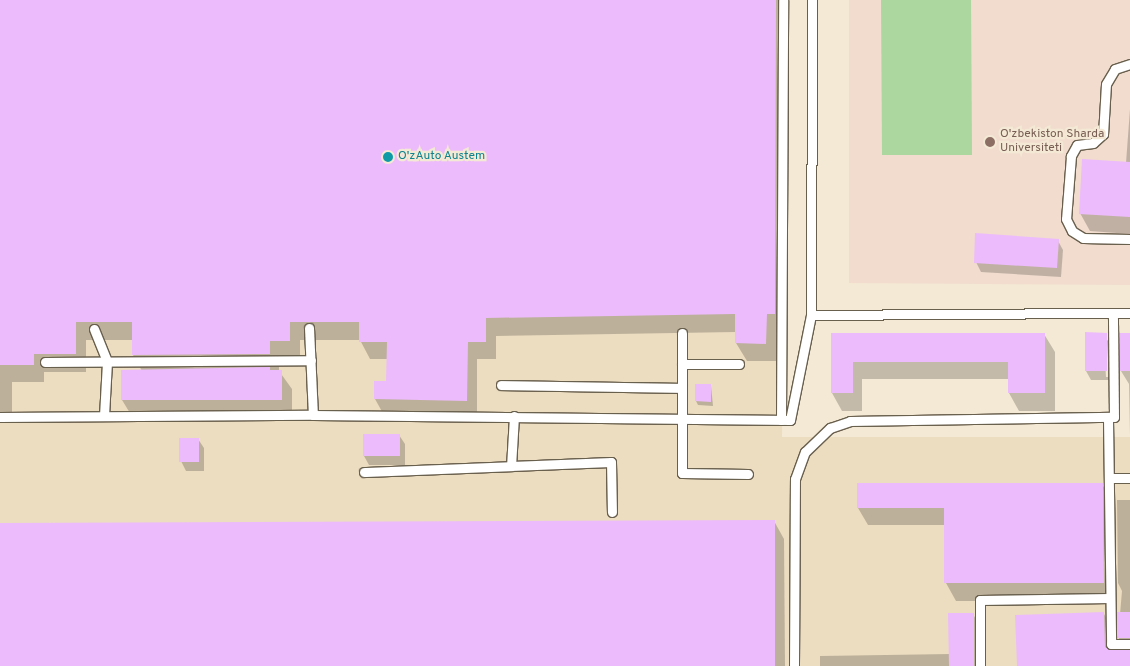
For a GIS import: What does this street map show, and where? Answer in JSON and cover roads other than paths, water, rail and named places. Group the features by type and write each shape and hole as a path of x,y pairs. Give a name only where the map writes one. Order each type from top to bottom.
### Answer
{"lane":[{"path":"781,420 783,0"},
{"path":"0,417 313,415 790,420 811,315 812,0"},
{"path":"1130,64 1115,69 1106,84 1103,134 1093,143 1077,145 1071,156 1066,219 1072,231 1083,238 1130,239"},
{"path":"794,666 795,479 805,452 830,428 850,421 1108,419 1114,417 1113,313"},
{"path":"811,315 1130,313"},
{"path":"309,328 313,415"},
{"path":"94,329 107,362 104,415"},
{"path":"682,333 682,473 748,474"},
{"path":"45,362 310,360"},
{"path":"682,364 739,364"},
{"path":"501,385 682,388"},
{"path":"511,466 514,416"},
{"path":"1108,419 1111,644 1130,644"},
{"path":"364,472 611,462 612,512"},
{"path":"1109,478 1130,478"},
{"path":"980,666 980,600 1110,598"}],"place":[{"name":"O'zbekiston Sharda Universiteti","path":"990,142"},
{"name":"O'zAuto Austem","path":"388,157"}]}
